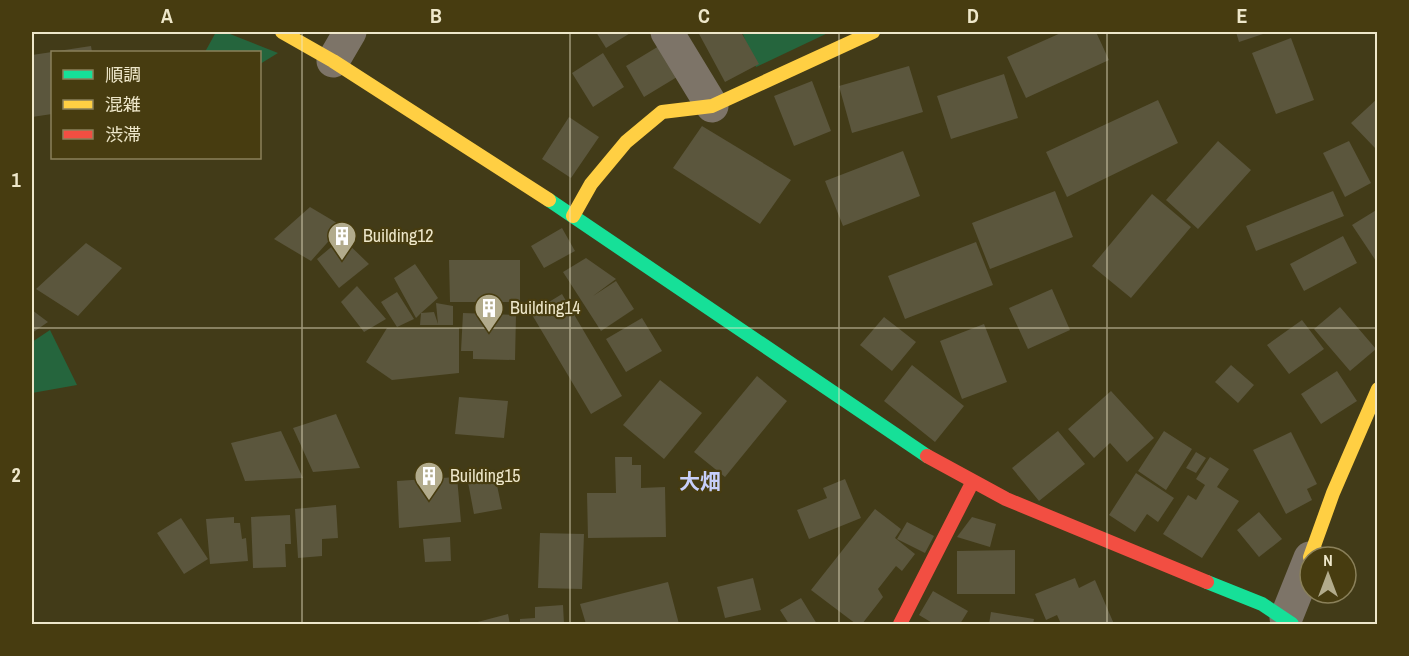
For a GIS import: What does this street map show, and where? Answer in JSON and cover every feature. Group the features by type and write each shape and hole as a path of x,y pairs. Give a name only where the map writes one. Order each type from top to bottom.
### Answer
{"street":[{"path":"282,32 333,61 573,216 865,416 972,483 1262,604 1289,621 1298,594"},
{"path":"333,61 350,32"},
{"path":"667,32 712,106"},
{"path":"573,216 591,184 626,142 662,112 712,106 873,32"},
{"path":"1314,545 1333,493 1377,389"},
{"path":"900,624 972,483"}],"green space":[{"path":"216,32 225,32 278,53 261,63 261,51 206,51"},
{"path":"742,32 830,32 756,67"},
{"path":"50,330 77,385 32,393 32,342"}],"building":[{"path":"596,32 632,32 606,48"},
{"path":"698,32 741,32 759,64 725,82"},
{"path":"1063,32 1096,32 1109,60 1026,98 1007,57"},
{"path":"1236,32 1269,32 1239,42"},
{"path":"1291,38 1314,100 1276,114 1252,53"},
{"path":"91,46 92,51 58,51"},
{"path":"659,46 677,77 644,97 626,66"},
{"path":"51,52 51,114 32,117 32,55"},
{"path":"603,53 624,87 593,107 572,73"},
{"path":"909,66 923,112 852,133 839,86"},
{"path":"1004,74 1018,118 951,139 937,96"},
{"path":"812,81 831,131 794,146 774,96"},
{"path":"1378,98 1378,145 1375,148 1351,123"},
{"path":"1158,100 1178,143 1067,197 1046,152"},
{"path":"569,117 599,137 571,178 542,159"},
{"path":"702,126 791,180 760,224 673,168"},
{"path":"1218,141 1251,170 1198,229 1166,200"},
{"path":"1349,141 1371,183 1345,197 1323,153"},
{"path":"903,151 920,196 843,226 825,181"},
{"path":"1055,191 1073,237 990,269 972,223"},
{"path":"1333,191 1344,216 1256,251 1246,226"},
{"path":"1152,194 1191,227 1131,298 1092,266"},
{"path":"310,207 342,226 311,261 274,239"},
{"path":"1378,209 1378,264 1352,225"},
{"path":"562,228 575,251 544,268 531,246"},
{"path":"1343,236 1357,263 1304,291 1290,264"},
{"name":"Building12","path":"342,238 369,264 339,288 317,259"},
{"path":"976,242 993,285 905,319 888,276"},
{"path":"86,243 122,268 78,316 36,289"},
{"path":"586,258 616,279 593,296 616,281 634,309 601,331 563,272"},
{"path":"449,260 520,260 520,302 450,302"},
{"path":"415,264 438,298 416,318 394,278"},
{"path":"357,286 386,319 364,332 341,302"},
{"path":"1052,289 1070,330 1028,349 1009,308"},
{"path":"397,292 414,319 397,327 381,302"},
{"path":"562,294 622,396 591,414 531,313"},
{"path":"436,303 453,306 453,325 420,325 421,313 434,312 438,324"},
{"path":"1340,307 1376,349 1350,371 1314,329"},
{"path":"32,310 48,322 32,333"},
{"name":"Building14","path":"463,313 516,315 515,360 473,359 473,351 461,351"},
{"path":"884,317 916,342 892,371 860,345"},
{"path":"642,318 662,351 626,372 606,339"},
{"path":"1302,320 1324,349 1289,374 1267,345"},
{"path":"984,324 1007,382 962,399 940,341"},
{"path":"387,328 459,328 459,373 392,380 366,362"},
{"path":"912,365 964,406 935,442 884,401"},
{"path":"1231,365 1254,385 1238,403 1215,382"},
{"path":"1337,371 1357,401 1321,424 1301,394"},
{"path":"757,376 787,401 725,477 694,452"},
{"path":"660,380 702,413 664,459 623,425"},
{"path":"1111,391 1154,438 1127,462 1110,443 1094,458 1068,429"},
{"path":"459,397 508,401 504,438 455,434"},
{"path":"336,414 360,468 313,472 293,428"},
{"path":"281,431 303,478 245,481 231,443"},
{"path":"1058,431 1085,464 1039,501 1012,468"},
{"path":"1164,431 1192,449 1166,490 1138,471"},
{"path":"1291,432 1317,484 1307,489 1312,500 1286,514 1253,450"},
{"path":"1196,452 1206,458 1196,473 1186,468"},
{"path":"615,457 632,457 632,465 641,465 641,488 665,487 666,537 588,538 587,493 616,493"},
{"path":"1210,457 1229,469 1217,487 1239,501 1202,558 1163,534 1188,495 1196,500 1205,485 1196,479"},
{"path":"494,471 502,509 474,514 467,477"},
{"path":"1136,473 1174,498 1158,522 1147,514 1135,532 1109,515"},
{"name":"Building15","path":"457,477 461,522 399,528 397,481"},
{"path":"845,479 861,518 809,539 797,510 827,498 823,488"},
{"path":"336,505 338,538 322,539 322,556 298,558 295,509"},
{"path":"875,509 901,529 895,538 915,554 902,571 896,566 878,589 883,597 862,624 856,624 811,590"},
{"path":"1259,512 1282,539 1259,557 1237,530"},
{"path":"290,515 291,544 285,544 286,567 253,568 251,517"},
{"path":"234,517 234,523 240,523 242,539 246,538 248,561 210,564 206,519"},
{"path":"972,517 996,524 990,547 957,537"},
{"path":"181,518 208,559 184,574 157,533"},
{"path":"907,522 934,536 925,553 897,539"},
{"path":"540,533 584,534 582,589 538,588"},
{"path":"450,537 451,561 425,562 423,539"},
{"path":"1015,550 1015,594 957,594 957,551"},
{"path":"753,578 761,610 725,618 717,587"},
{"path":"1075,578 1079,588 1095,580 1114,624 1061,624 1057,615 1046,620 1035,594"},
{"path":"668,582 679,624 586,624 580,604"},
{"path":"933,591 968,611 960,624 934,624 919,615"},
{"path":"801,598 817,624 789,624 780,610"},
{"path":"563,605 564,624 520,624 520,619 535,618 535,607"},
{"path":"991,612 1034,619 1033,624 989,624"},
{"path":"508,614 510,624 470,624"}],"traffic: fast":[{"path":"549,200 927,456"},
{"path":"1207,582 1262,604 1292,624"}],"traffic: slow":[{"path":"282,32 333,61 549,200"},
{"path":"573,216 591,184 626,142 662,112 712,106 873,32"},
{"path":"1314,545 1333,493 1378,389"}],"traffic: jam":[{"path":"927,456 1006,499 1207,582"},
{"path":"900,624 972,483"}],"place":[{"name":"Building12","path":"342,262"},
{"name":"Building14","path":"489,334"},
{"name":"Building15","path":"429,502"}],"district":[{"name":"大畑","path":"700,482"}]}
